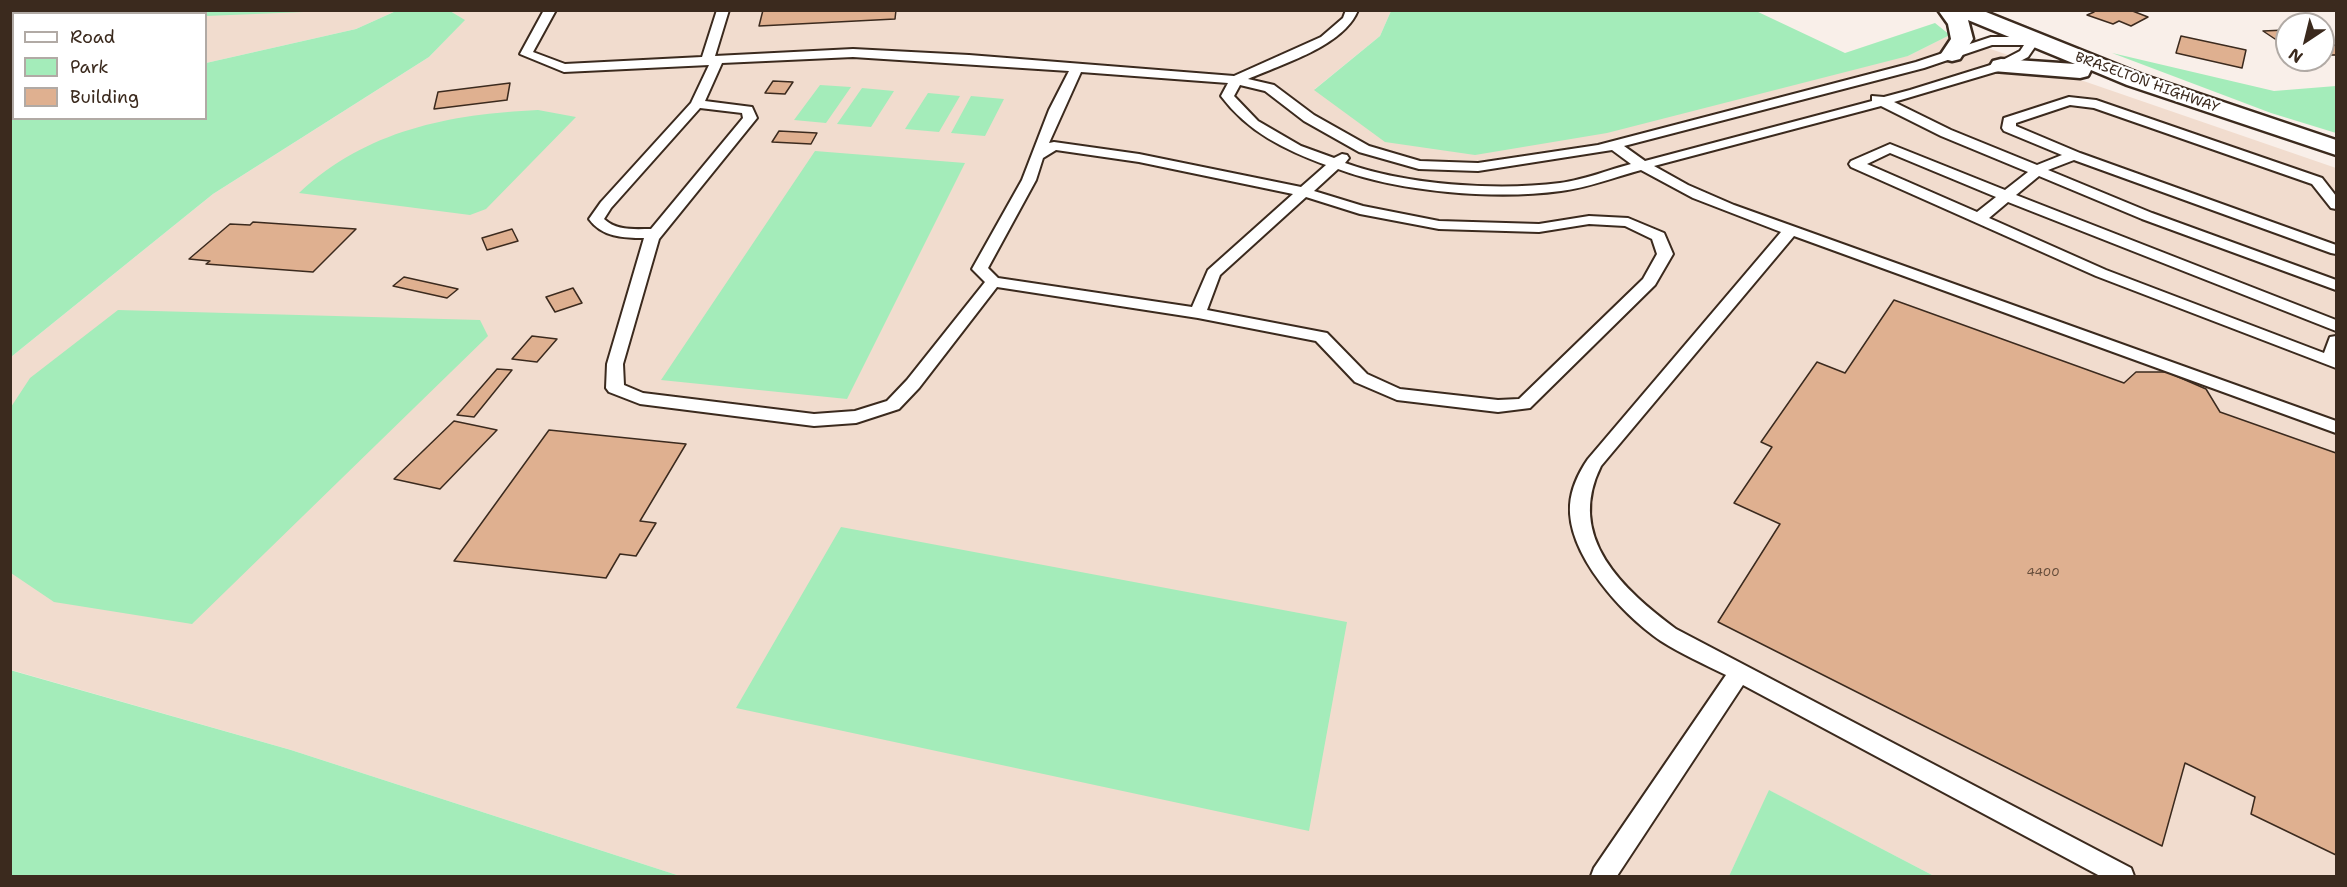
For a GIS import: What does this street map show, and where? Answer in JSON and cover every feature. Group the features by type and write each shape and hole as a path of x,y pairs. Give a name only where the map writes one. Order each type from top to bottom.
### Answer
{"main road":[{"path":"1948,10 1959,23 1962,39 1953,54"},
{"name":"BRASELTON HIGHWAY","path":"1961,10 2033,41 2135,80 2337,148"},
{"path":"2001,66 2069,70 2135,80"}],"lane":[{"path":"550,10 526,54 564,68 853,53 969,59 1236,80 1269,88 1308,118 1357,145 1419,165 1478,167 1529,161 1614,145 1849,84 1991,41 2033,41"},
{"path":"655,234 621,232 602,228 596,219 697,104 712,62 723,10"},
{"path":"1352,10 1348,20 1325,40 1236,80 1227,96 1253,124 1296,149 1355,171 1418,184 1484,190 1562,187 1882,102 2001,66 2024,54 2033,41"},
{"path":"1037,156 1054,146 1139,158 1304,192 1359,210 1439,225 1539,228 1589,220 1628,222 1659,236 1665,254 1649,282 1524,404 1498,406 1397,394 1361,378 1322,337 1198,313 993,282 980,269 1029,180 1037,156 1056,110 1077,68"},
{"path":"1849,84 1946,133 2146,216 2337,285"},
{"path":"2337,205 2317,181 2096,104 2069,101 2009,121 2009,128 2075,156 2337,250"},
{"path":"697,104 747,111 750,118 655,234 615,364 615,388 640,398 814,420 856,417 893,405 913,384 993,282"},
{"path":"1198,313 1213,273 1357,145"},
{"path":"1614,145 1642,167 1694,194 2337,427"},
{"path":"2337,326 2093,232 1890,148 1856,164 2102,273 2333,362 2337,341"},
{"path":"1978,219 2037,171 2053,162 2075,156"},
{"path":"1791,230 1594,463 1583,484 1579,506 1582,528 1594,557 1606,580 1628,604 1669,635 2122,876"},
{"path":"1603,876 1739,673"}],"shaded area":[{"path":"396,11 356,29 207,63 207,12 134,12"},
{"path":"450,11 1391,11 1380,36 1315,89 1908,56 1950,35 2336,168 2336,876 1934,876 1770,791 1729,876 680,876 291,750 11,670 11,357 213,194 429,57 464,20"}],"green space":[{"path":"207,10 328,11 207,16"},
{"path":"11,11 134,11 12,12 12,120 207,120 207,63 356,29 396,11 450,11 465,20 429,57 213,194 11,357"},
{"path":"1391,11 1756,11 1845,53 1935,23 1950,35 1908,56 1607,133 1475,155 1385,142 1314,90 1380,36"},
{"path":"2112,53 2274,91 2336,86 2336,133 2271,113"},
{"path":"820,85 851,87 826,123 794,120"},
{"path":"862,88 894,91 871,127 837,124"},
{"path":"928,93 960,96 939,132 905,129"},
{"path":"971,96 1004,99 985,136 951,133"},
{"path":"538,110 576,117 486,209 470,215 299,193 352,154 411,129 473,116"},
{"path":"815,151 965,163 847,399 661,380"},
{"path":"118,310 480,320 488,336 192,624 54,602 11,573 11,407 30,378"},
{"path":"841,527 1347,622 1309,831 736,708"},
{"path":"10,670 291,750 680,876 11,876"},
{"path":"1769,790 1934,876 1729,876"}],"building":[{"path":"763,10 896,10 895,19 759,26"},
{"path":"2090,10 2130,10 2148,17 2131,26 2119,21 2113,24 2087,15 2094,12"},
{"path":"2275,30 2275,39 2263,31"},
{"path":"2181,36 2246,50 2242,68 2176,53"},
{"path":"773,81 793,82 785,94 765,93"},
{"path":"510,83 507,100 434,109 438,92"},
{"path":"779,131 817,133 811,144 772,142"},
{"path":"253,222 356,229 313,272 206,264 210,261 189,259 230,224 250,225"},
{"path":"512,229 518,241 487,250 482,238"},
{"path":"404,277 458,289 447,298 393,286"},
{"path":"573,288 582,303 555,312 546,297"},
{"path":"1894,300 2124,383 2136,372 2167,372 2206,389 2220,412 2336,453 2336,855 2251,814 2255,797 2185,763 2162,846 1718,622 1780,524 1734,503 1772,447 1761,442 1817,362 1845,373"},
{"path":"532,336 557,339 537,362 512,359"},
{"path":"497,369 512,370 474,417 457,415"},
{"path":"454,421 497,430 440,489 394,479"},
{"path":"549,430 686,444 640,521 656,523 636,556 620,554 606,578 454,561"}]}
